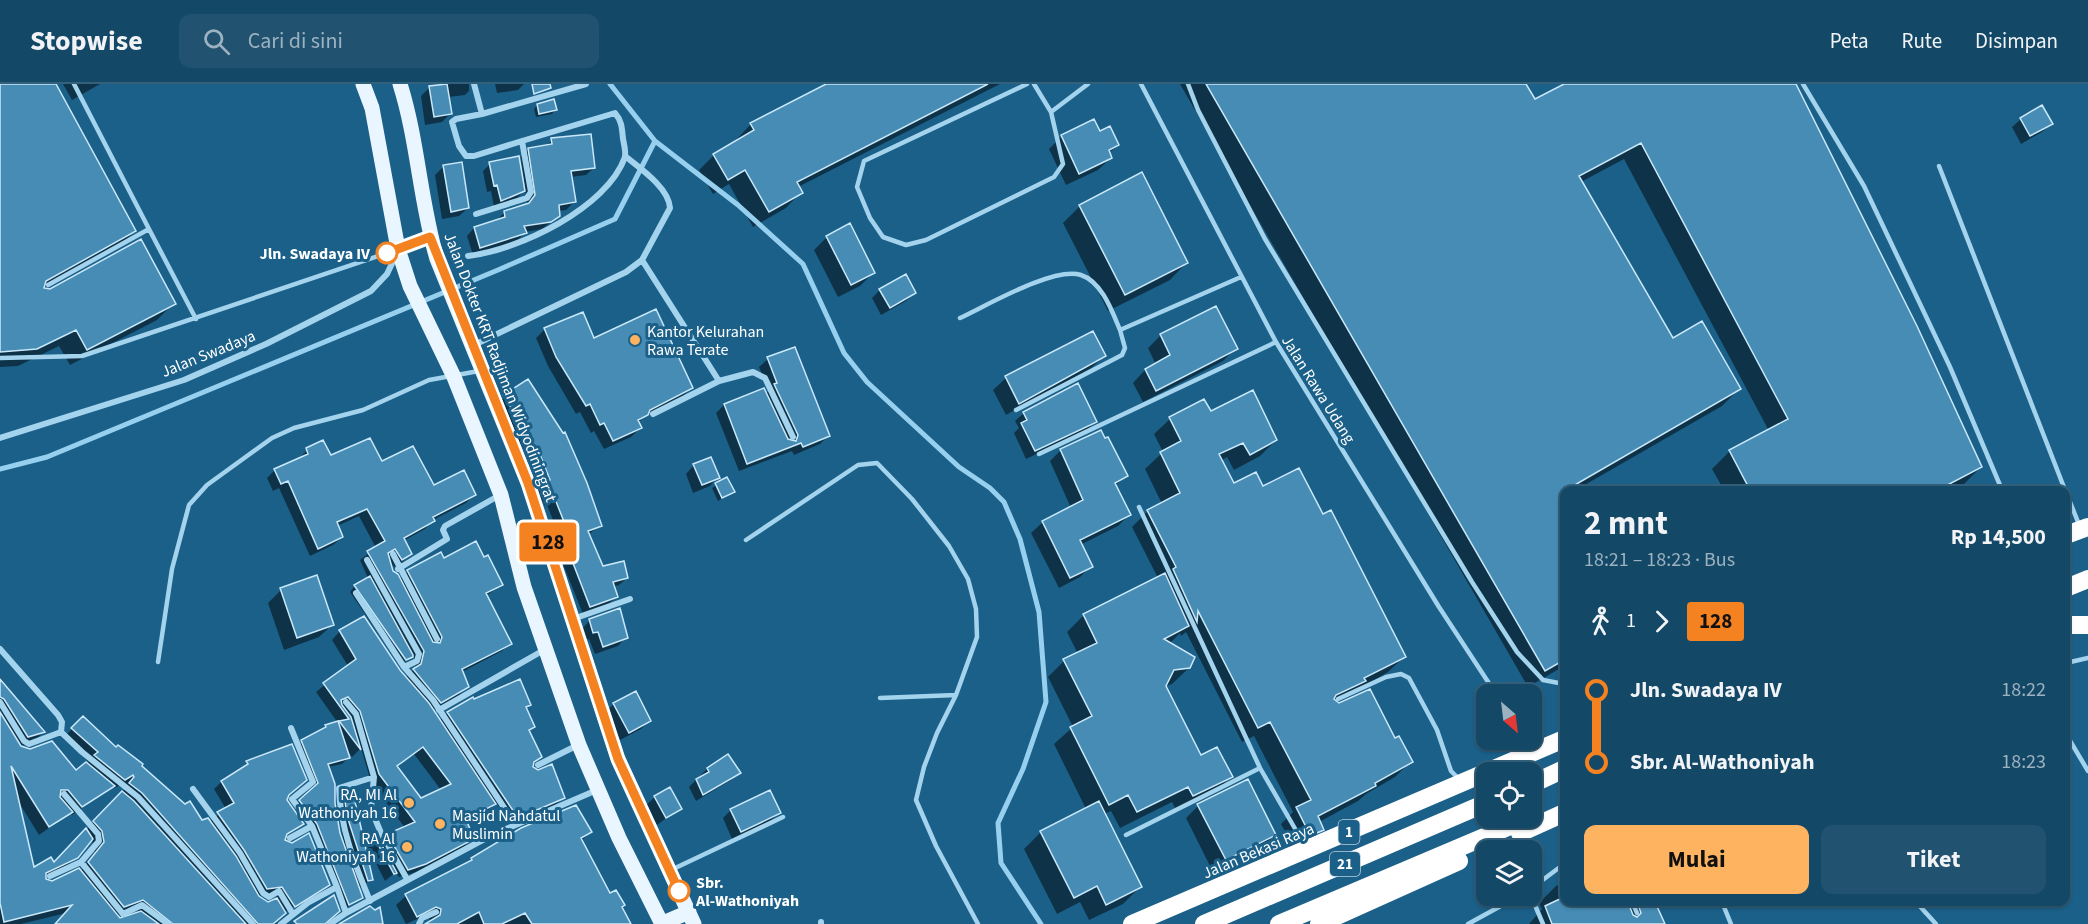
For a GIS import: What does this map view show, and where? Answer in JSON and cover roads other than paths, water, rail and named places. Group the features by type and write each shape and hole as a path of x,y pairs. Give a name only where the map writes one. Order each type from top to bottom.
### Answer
{"highway":[{"path":"2070,588 2088,579"},
{"path":"2070,590 2088,590"},
{"path":"2070,625 2088,625"},
{"name":"Jalan Bekasi Raya","path":"1132,924 1307,850 1534,749 1560,740"},
{"path":"1542,780 1560,772"},
{"name":"21","path":"1542,812 1560,804"},
{"name":"21","path":"1204,924 1476,808"},
{"path":"1517,840 1560,815"},
{"name":"21","path":"1280,924 1504,828"},
{"path":"1319,924 1476,858"}],"main road":[{"path":"363,84 376,126 398,249 410,286 454,377 501,495 524,587 544,650 579,745 662,924 691,918"},
{"name":"Jalan Dokter KRT Radjiman Widyodiningrat","path":"400,84 412,131 430,237 442,272 474,345 528,483 622,769 691,918"},
{"path":"398,249 430,237"}],"street":[{"path":"474,84 482,114"},
{"path":"468,256 517,241 588,206 609,183 625,156 621,119 615,113 474,156 466,156 459,146 452,122 586,84"},
{"path":"476,214 527,198 531,192 522,141"},
{"path":"474,345 626,272 642,260 670,208 668,197 664,192 625,156"},
{"name":"Jalan Swadaya","path":"0,438 184,380 266,344 371,291 387,274 398,249"},
{"path":"642,260 719,381"},
{"path":"653,414 719,381 753,372 765,378 793,437"},
{"path":"398,569 447,539 443,530 445,526 501,495"},
{"path":"393,554 398,569 437,639"},
{"path":"367,560 419,654 417,661 404,668"},
{"path":"356,593 404,668 418,680 515,825"},
{"path":"572,619 630,599"},
{"path":"0,649 58,715 62,722 61,732"},
{"path":"439,710 544,650"},
{"path":"0,702 24,741 29,744 61,732"},
{"path":"346,702 356,714 374,777 371,808 381,833 407,879"},
{"path":"291,728 313,782 292,799 312,826 346,913"},
{"path":"61,732 138,797 253,924"},
{"path":"538,765 579,745"},
{"path":"370,901 351,855 339,788 374,777"},
{"path":"193,789 240,853 263,893 269,897 279,891 293,914"},
{"path":"330,924 407,879 515,825 598,790"},
{"path":"50,876 81,862 99,841 98,834 64,794"},
{"path":"290,838 312,826"},
{"path":"81,862 123,914 142,905 168,924"},
{"path":"282,924 293,914 337,887"},
{"path":"419,924 422,918 436,912"}],"lane":[{"path":"74,84 196,319"},
{"path":"1027,84 864,161 857,187 870,218 883,237 906,245 926,240 1054,177 1063,164 1051,112 1034,84"},
{"path":"1051,112 1088,84"},
{"name":"Jalan Rawa Udang","path":"1141,84 1276,342 1428,590 1489,684"},
{"path":"1188,84 1197,110 1265,239 1472,582 1525,661 1543,680 1560,683"},
{"path":"1803,84 1864,186 1950,367 2000,486"},
{"path":"1939,166 2063,486"},
{"path":"48,285 149,229"},
{"path":"0,358 82,356 398,249"},
{"path":"960,318 1061,274 1081,275 1098,287 1120,330 1125,348 1122,355 1016,410"},
{"path":"1120,330 1241,277"},
{"path":"1039,454 1276,342"},
{"path":"158,662 172,569 189,505 207,485 262,445 294,428 363,410 429,380 484,370"},
{"path":"746,540 858,465 877,463 912,500 949,546 968,579 976,609 977,637 957,695 934,741 916,800 936,846 978,924"},
{"path":"2070,506 2078,530"},
{"path":"1139,507 1260,768 1307,850"},
{"path":"2070,662 2088,658"},
{"path":"1338,699 1386,677 1401,674 1409,678 1437,730 1451,771 1462,782"},
{"path":"880,698 957,695"},
{"path":"2070,741 2088,771"},
{"path":"1126,836 1260,768"},
{"path":"670,870 783,817"},
{"path":"1542,880 1560,867"},
{"path":"1468,924 1501,906"},
{"path":"1536,906 1544,924"},
{"path":"1634,906 1637,913"},
{"path":"1724,906 1731,924"},
{"path":"1920,906 1936,924"}],"waterway":[{"path":"0,469 47,457 498,270 615,219 655,141 610,84"},
{"path":"655,141 738,205 803,264 844,353 867,382 959,467 990,488 1004,502 1020,539 1039,612 1046,702 1023,769 998,823 1001,863 1041,924"}],"place":[{"name":"Jln. Swadaya IV","path":"387,253"},
{"name":"Kantor Kelurahan Rawa Terate","path":"635,340"},
{"name":"RA, MI Al Wathoniyah 16","path":"409,803"},
{"name":"Masjid Nahdatul Muslimin","path":"440,824"},
{"name":"RA Al Wathoniyah 16","path":"407,847"},
{"name":"Sbr. Al-Wathoniyah","path":"679,891"}]}
